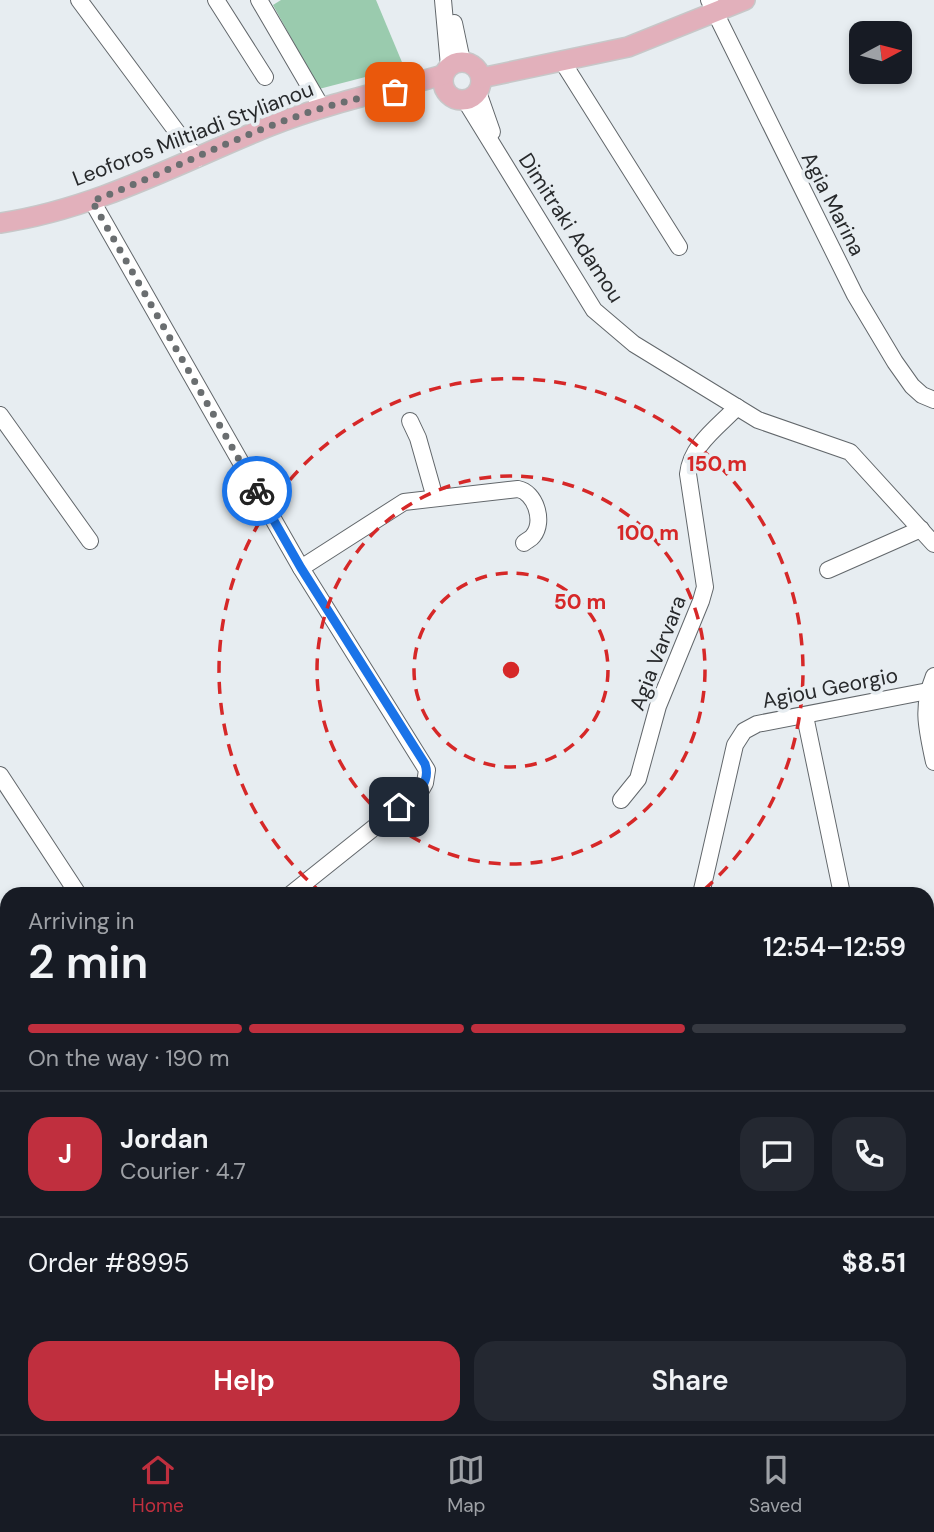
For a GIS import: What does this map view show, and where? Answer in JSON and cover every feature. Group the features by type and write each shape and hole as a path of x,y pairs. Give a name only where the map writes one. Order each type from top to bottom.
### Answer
{"main road":[{"path":"560,62 628,47 712,6 745,0"},
{"name":"Leoforos Miltiadi Stylianou","path":"0,223 92,201 197,159 267,127 322,107 370,95 560,62"}],"street":[{"path":"79,0 197,159"},
{"path":"216,0 265,77"},
{"path":"259,0 322,107"},
{"path":"443,0 461,80"},
{"path":"449,0 461,80"},
{"name":"Agia Marina","path":"712,6 855,295 912,386 922,395 934,400"},
{"path":"560,62 679,247"},
{"name":"Dimitraki Adamou","path":"461,80 501,160 594,310 634,344 758,420 850,452 934,544"},
{"path":"92,201 301,568 427,770 421,790 300,887"},
{"name":"Agia Varvara","path":"621,800 638,779 658,706 705,587 688,474 690,461 694,451 737,407"},
{"path":"0,415 90,541"},
{"path":"410,421 418,438 435,498"},
{"path":"301,568 404,502 435,498 518,489 527,491 533,498 539,520 535,535 524,543"},
{"path":"828,570 921,529"},
{"path":"931,683 925,710 934,762"},
{"name":"Agiou Georgio","path":"703,887 735,745 744,731 757,724 805,716 931,683"},
{"path":"805,716 841,887"},
{"path":"0,775 73,887"}],"green space":[{"path":"281,0 376,0 404,67 319,89 273,5"}],"way so far":[{"path":"257,491 92,201 304,113 370,95 395,92"}],"route":[{"path":"257,491 301,568 425,764 427,776 421,790 399,807"}]}
